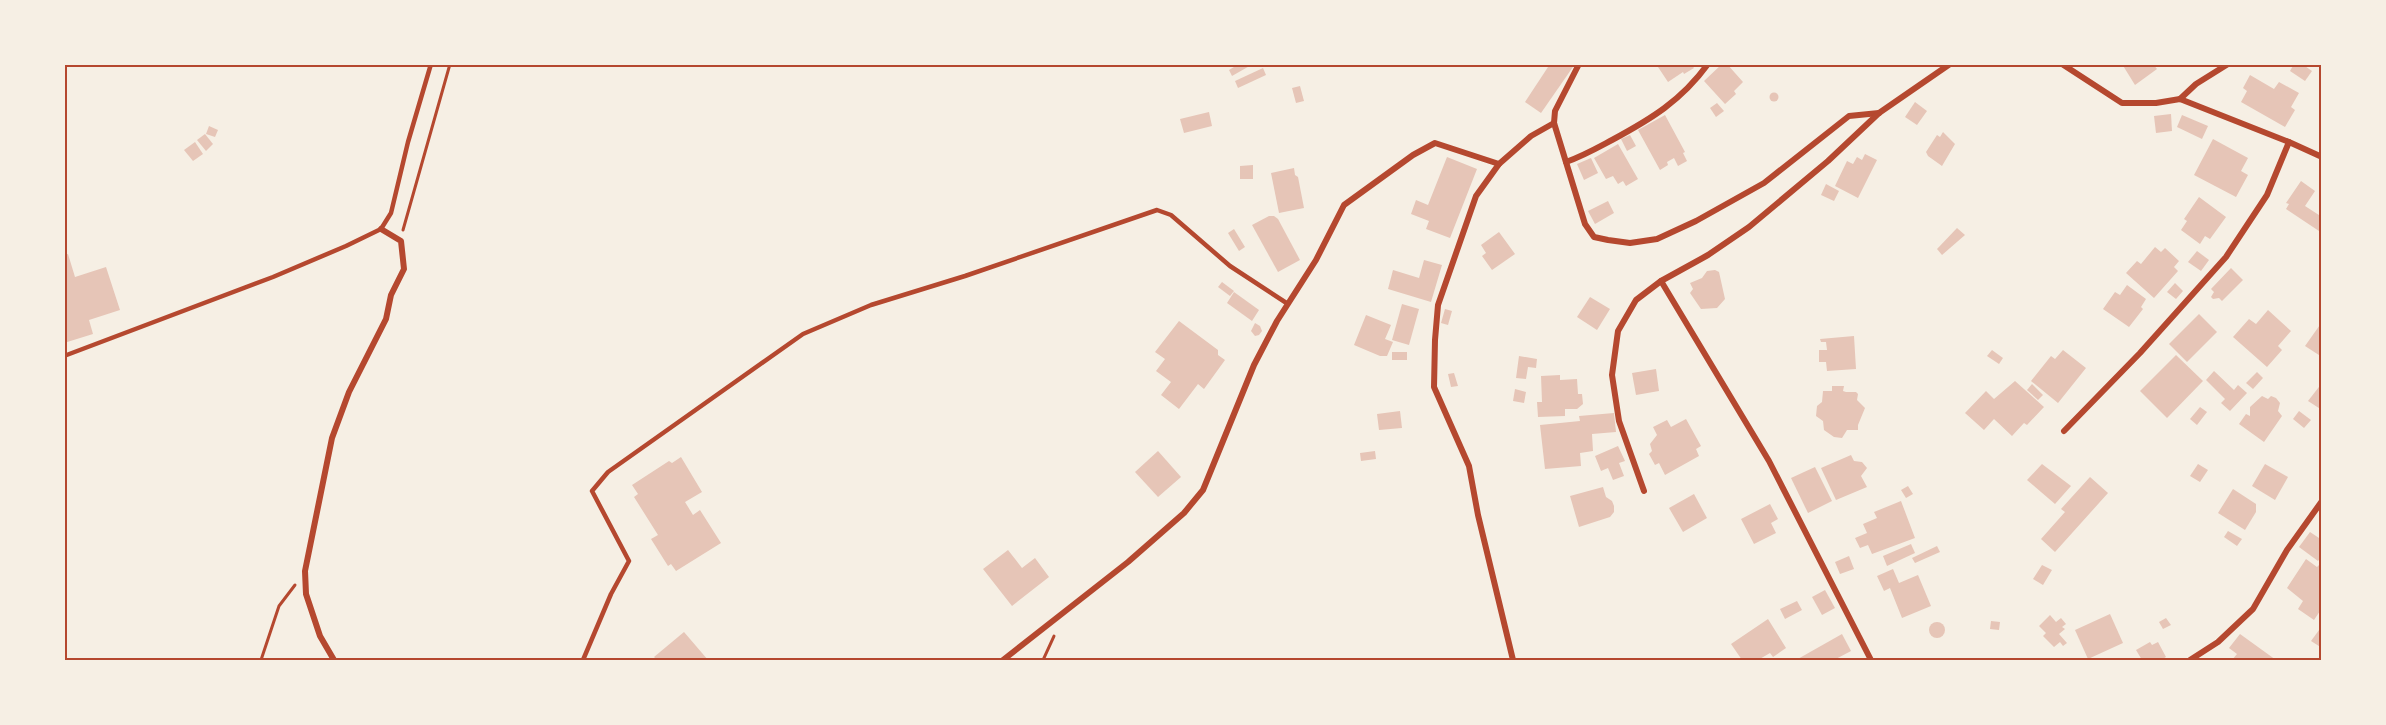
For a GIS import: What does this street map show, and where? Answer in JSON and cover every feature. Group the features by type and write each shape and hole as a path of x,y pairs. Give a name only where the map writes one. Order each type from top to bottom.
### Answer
{"street":[{"path":"1579,64 1555,111 1554,123 1585,224 1594,237 1630,243 1657,239 1696,222 1764,183 1849,116 1879,113"},
{"path":"1566,162 1584,156 1647,122 1675,101 1708,64"},
{"path":"1644,491 1619,421 1612,375 1618,331 1636,300 1661,281 1708,255 1749,227 1828,161 1879,113 1950,64"},
{"path":"2062,64 2122,103 2156,103 2180,99 2322,157"},
{"path":"2180,99 2196,84 2228,64"},
{"path":"1513,660 1478,515 1469,466 1434,387 1435,340 1438,305 1476,196 1499,164 1531,136 1554,123"},
{"path":"1003,660 1128,562 1184,513 1203,490 1254,365 1316,260 1344,205 1413,155 1435,142 1499,164"},
{"path":"2064,431 2226,257 2267,195 2289,142"},
{"path":"334,660 320,636 306,594 305,571 332,438 349,392 386,319 391,295 404,269 401,241 381,229"},
{"path":"1661,281 1769,461 1871,660"},
{"path":"2190,660 2218,642 2253,609 2287,550 2322,501"}],"lane":[{"path":"64,356 273,277 381,229 391,213 408,141 431,64"},
{"path":"583,660 611,594 629,561 592,491 608,471 803,334 871,305 965,276 1157,210 1171,215 1230,266 1288,304"}],"path":[{"path":"401,241 450,64"},
{"path":"261,660 279,606 305,571"}],"building":[{"path":"1239,64 1253,64 1232,76 1229,70"},
{"path":"1550,64 1575,64 1541,113 1525,102"},
{"path":"1661,64 1691,64 1694,68 1668,82 1658,67"},
{"path":"1722,64 1727,64 1743,82 1734,91 1736,94 1725,104 1704,81"},
{"path":"2122,64 2153,64 2157,69 2135,85"},
{"path":"2294,64 2302,64 2312,71 2305,81 2290,71"},
{"path":"1263,68 1266,75 1238,88 1235,81"},
{"path":"2250,75 2274,89 2279,82 2299,93 2291,107 2295,110 2285,127 2241,102 2247,91 2243,88"},
{"path":"1300,86 1304,101 1296,103 1292,88"},
{"path":"1774,92 1779,97 1774,102 1769,97"},
{"path":"1915,102 1927,111 1917,125 1905,117"},
{"path":"1717,103 1724,111 1716,117 1710,108"},
{"path":"1209,112 1212,126 1184,133 1180,119"},
{"path":"2171,114 2172,131 2156,133 2154,116"},
{"path":"1665,115 1685,152 1683,153 1687,161 1678,166 1674,158 1660,170 1638,130"},
{"path":"2182,115 2208,126 2202,139 2177,127"},
{"path":"209,126 218,130 215,137 206,134"},
{"path":"1943,132 1955,144 1942,166 1926,152 1937,135 1940,137"},
{"path":"205,134 213,144 206,151 197,140"},
{"path":"1630,135 1636,146 1627,151 1621,139"},
{"path":"2213,139 2248,158 2241,171 2248,175 2236,197 2194,175"},
{"path":"195,142 203,154 193,161 184,150"},
{"path":"1618,144 1638,179 1626,186 1623,181 1618,184 1613,176 1606,179 1594,158"},
{"path":"1865,154 1877,160 1858,198 1835,186 1847,161 1853,164 1857,157 1862,160"},
{"path":"1447,157 1477,169 1450,238 1426,229 1429,221 1411,214 1416,200 1428,205"},
{"path":"1591,158 1598,173 1584,180 1577,164"},
{"path":"1253,165 1253,179 1240,179 1240,166"},
{"path":"1294,168 1304,208 1279,213 1271,173"},
{"path":"2301,181 2315,191 2305,206 2322,217 2322,233 2286,209 2289,204 2286,203"},
{"path":"1826,184 1839,191 1834,201 1821,195"},
{"path":"2199,197 2226,217 2210,239 2205,236 2200,244 2181,230 2187,221 2184,219"},
{"path":"1608,201 1614,213 1595,224 1588,211"},
{"path":"1269,216 1278,219 1300,260 1278,272 1252,225"},
{"path":"1957,228 1965,235 1942,255 1937,249"},
{"path":"1234,229 1245,247 1239,251 1228,233"},
{"path":"1499,232 1515,254 1492,270 1482,256 1486,253 1481,245"},
{"path":"2155,247 2161,252 2165,248 2179,261 2174,267 2178,271 2154,298 2126,273 2137,261 2141,264"},
{"path":"2197,251 2209,260 2201,271 2188,262"},
{"path":"68,254 75,277 106,267 120,310 89,320 93,334 64,343 64,255"},
{"path":"1424,260 1442,265 1431,302 1388,289 1393,270 1419,278"},
{"path":"2231,268 2243,280 2222,301 2219,298 2213,299 2211,297 2214,292 2211,289"},
{"path":"1707,271 1719,272 1725,299 1717,308 1701,309 1690,293 1693,289 1690,283 1702,278"},
{"path":"1222,282 1234,291 1230,296 1218,287"},
{"path":"2175,283 2183,291 2176,299 2167,292"},
{"path":"2127,285 2146,299 2141,307 2143,309 2129,327 2103,309 2115,292 2120,295"},
{"path":"1234,292 1259,310 1252,321 1227,303"},
{"path":"1590,297 1610,309 1597,330 1577,317"},
{"path":"1402,304 1419,309 1409,345 1392,340"},
{"path":"1445,309 1452,311 1448,325 1441,323"},
{"path":"2268,310 2291,331 2278,346 2282,350 2267,367 2233,337 2249,319 2256,324"},
{"path":"2199,314 2217,332 2187,362 2169,344"},
{"path":"1366,315 1391,325 1385,339 1393,342 1387,356 1380,356 1354,345"},
{"path":"1179,321 1218,350 1218,355 1225,360 1204,389 1198,384 1179,409 1161,395 1171,382 1156,371 1165,359 1155,352"},
{"path":"2322,322 2322,357 2305,346"},
{"path":"1255,323 1262,331 1255,336 1251,331"},
{"path":"1854,336 1856,369 1827,371 1826,362 1819,362 1819,350 1827,350 1826,342 1821,342 1820,339"},
{"path":"1992,350 2003,358 1999,364 1987,356"},
{"path":"2063,350 2086,368 2058,403 2031,381 2051,356 2055,359"},
{"path":"1392,352 1407,352 1407,360 1392,360"},
{"path":"2176,355 2203,381 2167,418 2140,391"},
{"path":"1519,356 1537,359 1536,368 1528,367 1526,379 1516,378"},
{"path":"1656,369 1659,391 1636,395 1632,373"},
{"path":"2214,371 2234,390 2238,385 2247,393 2230,411 2221,403 2225,399 2206,380"},
{"path":"2257,372 2263,378 2253,389 2246,383"},
{"path":"1454,373 1458,386 1451,387 1448,374"},
{"path":"1560,375 1560,380 1577,379 1578,394 1582,394 1583,404 1577,409 1565,409 1565,416 1538,417 1537,402 1542,402 1541,376"},
{"path":"2015,381 2044,407 2027,425 2024,423 2012,436 1994,419 1984,430 1965,413 1986,391 1994,399"},
{"path":"2322,383 2322,410 2308,401"},
{"path":"2032,384 2043,395 2038,400 2027,390"},
{"path":"1832,386 1844,386 1843,391 1856,392 1857,400 1865,408 1858,430 1847,430 1842,438 1834,437 1824,430 1823,421 1816,416 1817,406 1822,402 1823,391 1832,391"},
{"path":"1515,389 1526,392 1524,403 1513,401"},
{"path":"2262,396 2268,399 2271,396 2276,398 2280,403 2278,411 2282,416 2264,442 2239,424 2246,414 2250,416 2250,407"},
{"path":"2200,407 2207,412 2197,425 2190,419"},
{"path":"1400,411 1402,428 1379,430 1377,414"},
{"path":"2299,411 2311,420 2304,428 2293,419"},
{"path":"1614,413 1616,432 1592,434 1593,451 1580,453 1581,466 1545,469 1540,425 1580,421 1579,416"},
{"path":"1686,419 1701,446 1696,449 1699,456 1665,475 1659,463 1655,465 1649,454 1652,451 1650,444 1657,435 1653,427 1667,420 1671,427"},
{"path":"1618,446 1625,461 1619,463 1624,476 1613,480 1608,468 1601,471 1595,456"},
{"path":"1158,451 1181,477 1158,497 1135,472"},
{"path":"1375,451 1376,459 1361,461 1360,453"},
{"path":"1851,455 1854,461 1862,462 1867,468 1861,476 1867,487 1836,500 1821,468"},
{"path":"681,457 702,492 685,502 693,515 700,510 721,543 676,571 671,564 668,566 651,539 658,535 634,497 638,494 632,485 669,461 672,463"},
{"path":"2042,464 2071,486 2055,504 2027,480"},
{"path":"2198,464 2208,470 2200,482 2190,476"},
{"path":"2265,464 2288,477 2275,500 2252,486"},
{"path":"1815,467 1832,501 1808,513 1791,478"},
{"path":"2090,477 2108,493 2055,552 2041,539 2065,512 2061,509"},
{"path":"1908,486 1913,494 1906,498 1901,490"},
{"path":"1603,487 1606,497 1612,501 1614,512 1610,517 1579,527 1570,496"},
{"path":"2233,489 2256,504 2256,512 2245,530 2218,513"},
{"path":"1694,494 1707,518 1683,532 1669,508"},
{"path":"1901,501 1915,538 1872,554 1868,545 1860,548 1855,538 1867,533 1863,524 1877,518 1874,512"},
{"path":"1770,504 1778,519 1771,523 1776,533 1754,544 1741,519"},
{"path":"2228,531 2242,539 2237,546 2224,537"},
{"path":"2310,532 2322,540 2322,556 2318,561 2299,547"},
{"path":"1911,544 1915,553 1887,566 1883,556"},
{"path":"1937,546 1940,552 1915,563 1912,558"},
{"path":"1008,550 1022,568 1035,558 1049,577 1012,606 983,569"},
{"path":"1849,556 1854,569 1840,574 1835,562"},
{"path":"2306,559 2317,567 2322,565 2322,608 2314,620 2298,609 2303,601 2287,588"},
{"path":"2042,565 2052,570 2043,585 2033,579"},
{"path":"1893,569 1899,583 1918,575 1931,606 1902,618 1890,588 1884,591 1877,576"},
{"path":"1825,590 1835,608 1822,615 1812,597"},
{"path":"1797,601 1802,610 1785,619 1780,609"},
{"path":"2110,614 2123,643 2088,659 2075,630"},
{"path":"2050,615 2056,622 2061,618 2066,624 2062,627 2065,629 2059,634 2067,643 2063,646 2060,642 2054,647 2043,636 2046,633 2039,626"},
{"path":"2166,618 2171,625 2163,629 2159,622"},
{"path":"1768,619 1786,648 1773,657 1770,653 1758,660 1742,660 1731,644"},
{"path":"1991,621 2000,622 1999,630 1990,629"},
{"path":"1937,622 1943,624 1945,630 1943,636 1937,638 1931,636 1929,630 1931,624"},
{"path":"2322,626 2322,648 2311,641"},
{"path":"684,632 708,660 657,660 654,657"},
{"path":"1842,634 1851,651 1834,660 1796,660"},
{"path":"2240,634 2276,660 2232,660 2237,654 2229,648"},
{"path":"2150,642 2152,645 2158,642 2166,657 2161,660 2142,660 2136,650"}]}
